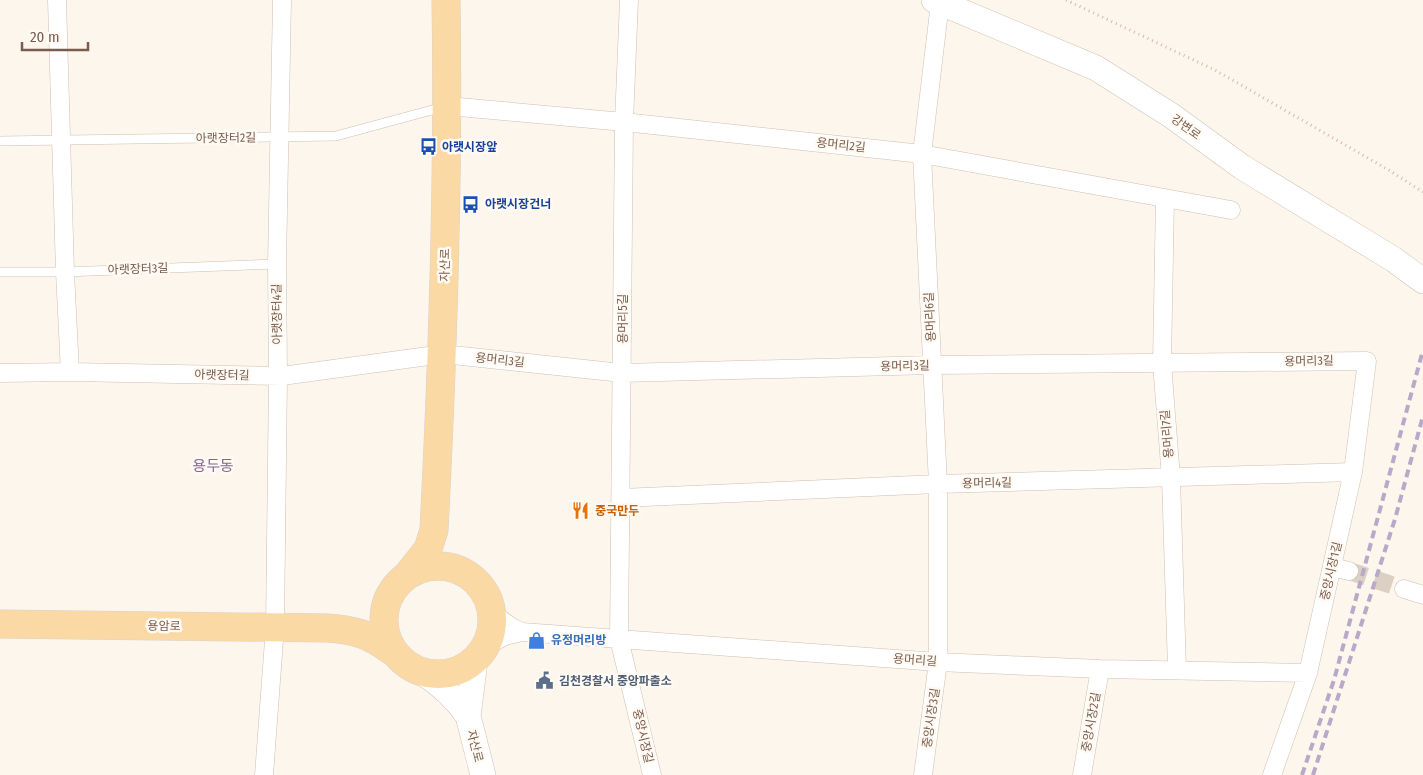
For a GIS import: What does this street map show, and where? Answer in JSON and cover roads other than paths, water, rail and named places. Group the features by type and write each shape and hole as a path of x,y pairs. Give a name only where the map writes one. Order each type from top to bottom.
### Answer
{"main road":[{"name":"자산로","path":"434,530 443,354 448,106 446,0"},
{"path":"327,628 363,633 378,640 406,665 423,673 441,675 459,671 480,653 492,628 491,610 485,592 474,579 459,570 449,560 441,549 434,530"},
{"path":"327,628 354,622 370,615 387,599 396,585 409,574 428,549 434,530"},
{"path":"409,574 425,567 442,566 459,570"},
{"path":"387,599 383,616 385,635 393,652"},
{"name":"용암로","path":"0,624 327,628"}],"street":[{"path":"57,0 65,272 70,372"},
{"name":"아랫장터4길","path":"264,775 275,627 278,376 277,264 282,0"},
{"name":"용머리5길","path":"619,639 624,122 629,0"},
{"name":"용머리6길","path":"937,1 922,154 938,484 938,662"},
{"name":"강변로","path":"937,1 1096,68 1172,116 1242,167 1392,259 1423,281"},
{"name":"용머리2길","path":"448,106 624,122 922,154 1231,210"},
{"name":"용머리7길","path":"1165,198 1162,363 1171,478 1177,669"},
{"name":"용머리3길","path":"443,354 622,373 932,365 1367,361"},
{"name":"아랫장터길","path":"0,372 278,376 443,354"},
{"name":"중앙시장1길","path":"1272,775 1308,673 1353,472 1367,361"},
{"name":"용머리4길","path":"621,498 938,484 1353,472"},
{"path":"1332,567 1349,571"},
{"path":"1404,589 1423,595"},
{"name":"용머리길","path":"491,610 509,627 522,632 938,662 1100,669 1308,673"},
{"name":"용머리길","path":"480,653 505,636 522,632"},
{"name":"중앙시장길","path":"619,639 652,775"},
{"path":"468,716 480,653"},
{"name":"중앙시장3길","path":"923,775 938,662"},
{"name":"중앙시장2길","path":"1082,775 1100,669"},
{"path":"423,673 439,682 450,692 468,716"},
{"name":"자산로","path":"468,716 483,775"}],"lane":[{"name":"아랫장터2길","path":"0,141 61,142 336,136 448,106"},
{"name":"아랫장터3길","path":"0,272 65,272 277,264"}],"tunnel":[{"path":"1349,571 1404,589"}],"railway":[{"path":"1302,775 1334,680 1423,350"},
{"path":"1313,775 1395,519 1423,416"}],"place":[{"name":"아랫시장앞","path":"428,147"},
{"name":"아랫시장건너","path":"471,204"},
{"name":"중국만두","path":"581,511"},
{"name":"유정머리방","path":"537,640"},
{"name":"김천경찰서 중앙파출소","path":"545,681"}],"district":[{"name":"용두동","path":"213,466"}]}
